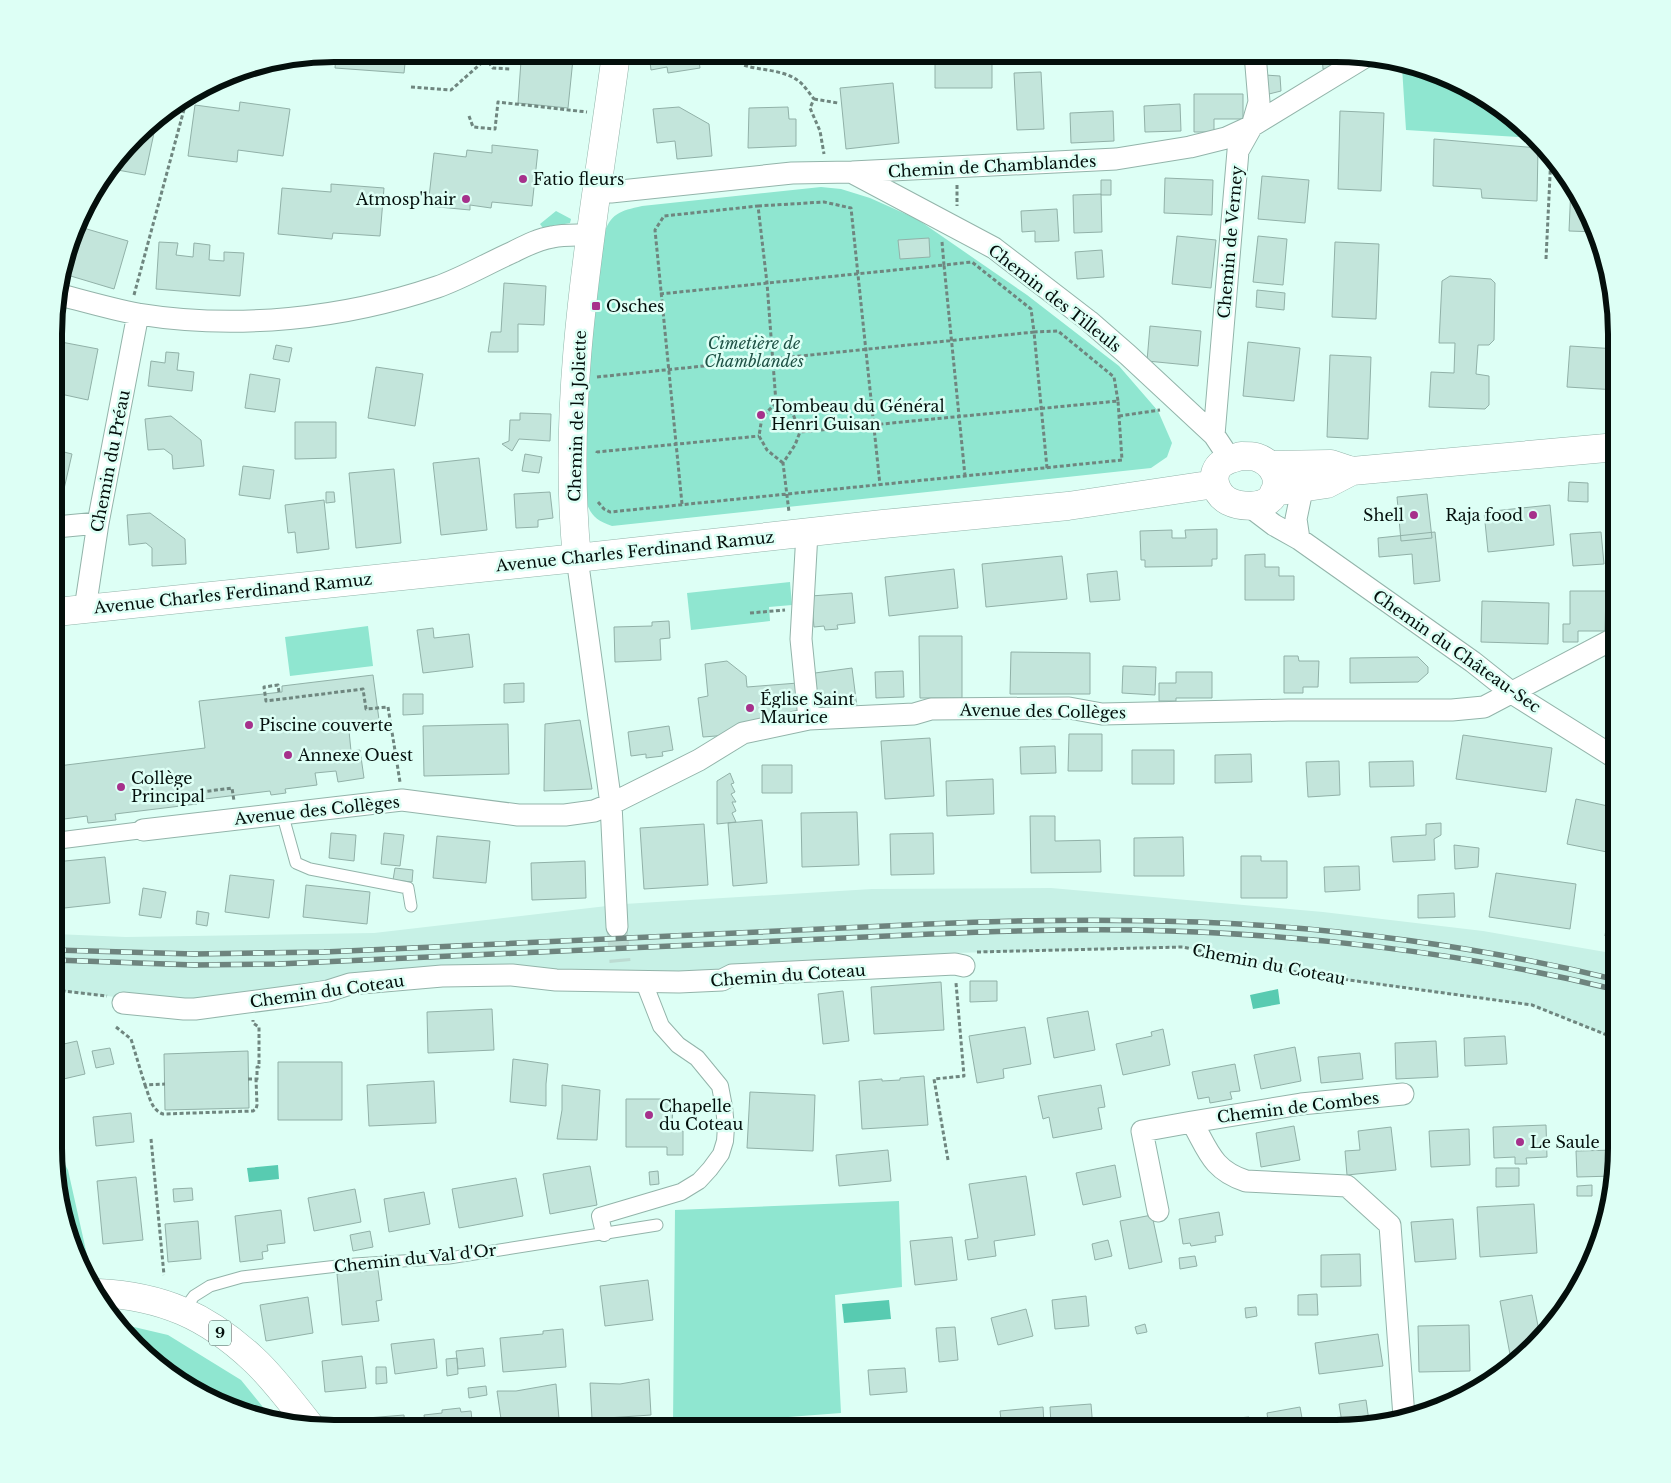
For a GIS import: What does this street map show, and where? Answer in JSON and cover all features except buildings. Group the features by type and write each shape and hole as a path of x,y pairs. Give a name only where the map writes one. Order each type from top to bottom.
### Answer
{"street":[{"name":"Chemin de la Joliette","path":"606,62 596,192 578,352 573,424 573,498 578,558 611,804"},
{"name":"Chemin de Verney","path":"1214,435 1238,151 1252,126 1259,102 1256,62"},
{"name":"Chemin de Chamblandes","path":"596,192 792,173 852,172 1116,159 1190,147 1226,138 1252,126 1355,63"},
{"name":"Chemin des Tilleuls","path":"852,172 994,248 1089,321 1214,435 1230,459"},
{"path":"66,295 217,321 291,318 358,309 439,286 533,242 574,234 590,235"},
{"name":"Chemin du Préau","path":"86,609 98,523 135,307"},
{"path":"1267,489 1327,484 1352,472 1608,448"},
{"path":"1267,489 1257,458 1241,456 1230,459 1220,465 1214,474 1215,484 1227,501 1267,489 1332,464 1352,472"},
{"name":"Avenue Charles Ferdinand Ramuz","path":"62,611 578,558 798,525 883,524 1068,506 1215,484"},
{"path":"1299,539 1296,519 1301,495 1311,486"},
{"name":"Chemin du Château-Sec","path":"1267,489 1274,525 1299,539 1473,662 1512,693 1608,753"},
{"path":"62,526 98,523"},
{"path":"798,525 803,608 801,639 809,719"},
{"name":"Avenue des Collèges","path":"62,841 237,818 402,800 518,815 565,815 594,811 699,760 743,733 809,719 914,714 931,709 1070,708 1102,714 1288,710 1452,710 1484,707 1608,642"},
{"path":"611,804 617,927"},
{"name":"Chemin du Coteau","path":"124,1003 184,1009 328,991 350,984 442,976 512,975 556,980 620,971 643,980 679,982 722,980 732,975 959,965"},
{"path":"604,1233 600,1216 681,1192 699,1181 710,1170 721,1154 725,1141 726,1121 720,1086 696,1058 678,1045 661,1026 643,980"},
{"name":"Chemin de Combes","path":"1158,1211 1142,1131 1301,1104 1403,1094"},
{"name":"Chemin de Combes","path":"1192,1122 1215,1164 1231,1176 1246,1181 1347,1186 1390,1225 1404,1412"},
{"name":"9","path":"104,1293 126,1294 167,1304 183,1311 226,1337 254,1360 304,1419"}],"lane":[{"path":"282,814 296,863 310,869 408,888 411,906"},
{"name":"Chemin du Val d'Or","path":"183,1311 194,1296 210,1286 242,1277 355,1264 449,1258 657,1225"}],"path":[{"path":"410,86 451,90 483,62"},
{"path":"488,62 493,68 510,69"},
{"path":"742,62 743,65 759,70 780,72 800,82 814,99 838,103"},
{"path":"814,99 810,108 820,131 824,155"},
{"path":"469,116 473,127 495,130 498,102 590,112"},
{"path":"135,307 185,107"},
{"path":"1546,259 1550,167"},
{"path":"957,176 958,211"},
{"path":"682,504 654,230 664,216 758,206 824,202 851,208 880,485"},
{"path":"758,206 767,283 776,403 762,417 759,436 768,450 783,463"},
{"path":"941,235 965,476"},
{"path":"660,294 972,262 1031,309 1047,468"},
{"path":"595,377 1034,332 1058,332 1114,377 1118,401 1122,460 610,512 598,503 598,496"},
{"path":"800,432 1118,401"},
{"path":"776,403 793,414 800,432 795,445 783,463 787,495 798,525"},
{"path":"1119,416 1146,414 1163,409"},
{"path":"597,458 598,452 759,436"},
{"path":"750,613 803,608"},
{"path":"279,692 278,685 264,687 266,702 363,689 366,709 388,707 402,800"},
{"path":"202,792 232,788 237,818"},
{"name":"Chemin du Coteau","path":"959,965 953,953 1183,947 1305,974 1532,1005 1608,1035"},
{"path":"948,1160 934,1079 964,1076 959,965"},
{"path":"62,991 124,998 124,1003"},
{"path":"116,1027 131,1039 145,1084 154,1108 158,1112 163,1114 253,1111 257,1106 256,1079 257,1067 259,1067 259,1027 253,1023 252,1002"},
{"path":"248,1079 256,1079"},
{"path":"145,1084 165,1084"},
{"path":"151,1139 164,1275"}],"shaded area":[{"path":"1051,888 1323,912 1483,931 1608,952 1608,1035 1532,1005 1305,974 1183,947 954,953 796,972 512,975 195,1009 62,991 62,934 126,937 374,933 624,904 872,889"},
{"path":"1278,989 1280,1004 1253,1009 1250,995"},
{"path":"278,1165 279,1179 249,1182 247,1168"},
{"path":"889,1300 891,1319 844,1323 842,1304"}],"green space":[{"path":"1402,71 1441,83 1473,99 1488,108 1524,137 1406,130"},
{"name":"Cimetière de Chamblandes","path":"821,187 841,189 870,198 917,219 1027,295 1119,366 1158,411 1172,443 1167,457 1151,468 612,526 597,519 588,507 584,496 587,377 603,237 609,223 617,214 642,206"},
{"path":"556,211 571,219 570,223 543,228 540,224"},
{"path":"790,582 792,605 769,607 770,621 691,630 687,593"},
{"path":"368,626 373,666 290,676 285,637"},
{"path":"63,1160 68,1170 89,1266 83,1253 72,1219"},
{"path":"899,1201 902,1287 835,1295 841,1413 751,1420 673,1420 675,1210"},
{"path":"128,1326 168,1335 241,1380 267,1412 230,1400 183,1375 155,1353"}],"tunnel":[{"path":"617,927 620,962"}],"railway":[{"path":"62,950 194,954 324,952 963,923 1064,920 1164,921 1250,925 1356,934 1462,948 1608,978"},
{"path":"62,960 194,965 278,964 956,933 1135,930 1256,935 1378,947 1499,965 1608,988"}],"place":[{"name":"Fatio fleurs","path":"523,179"},
{"name":"Atmosp'hair","path":"466,199"},
{"name":"Osches","path":"596,306"},
{"name":"Tombeau du Général Henri Guisan","path":"761,415"},
{"name":"Shell","path":"1414,515"},
{"name":"Raja food","path":"1533,515"},
{"name":"Église Saint Maurice","path":"750,708"},
{"name":"Piscine couverte","path":"249,725"},
{"name":"Annexe Ouest","path":"288,755"},
{"name":"Collège Principal","path":"121,787"},
{"name":"Chapelle du Coteau","path":"649,1115"},
{"name":"Le Saule","path":"1520,1142"}]}
